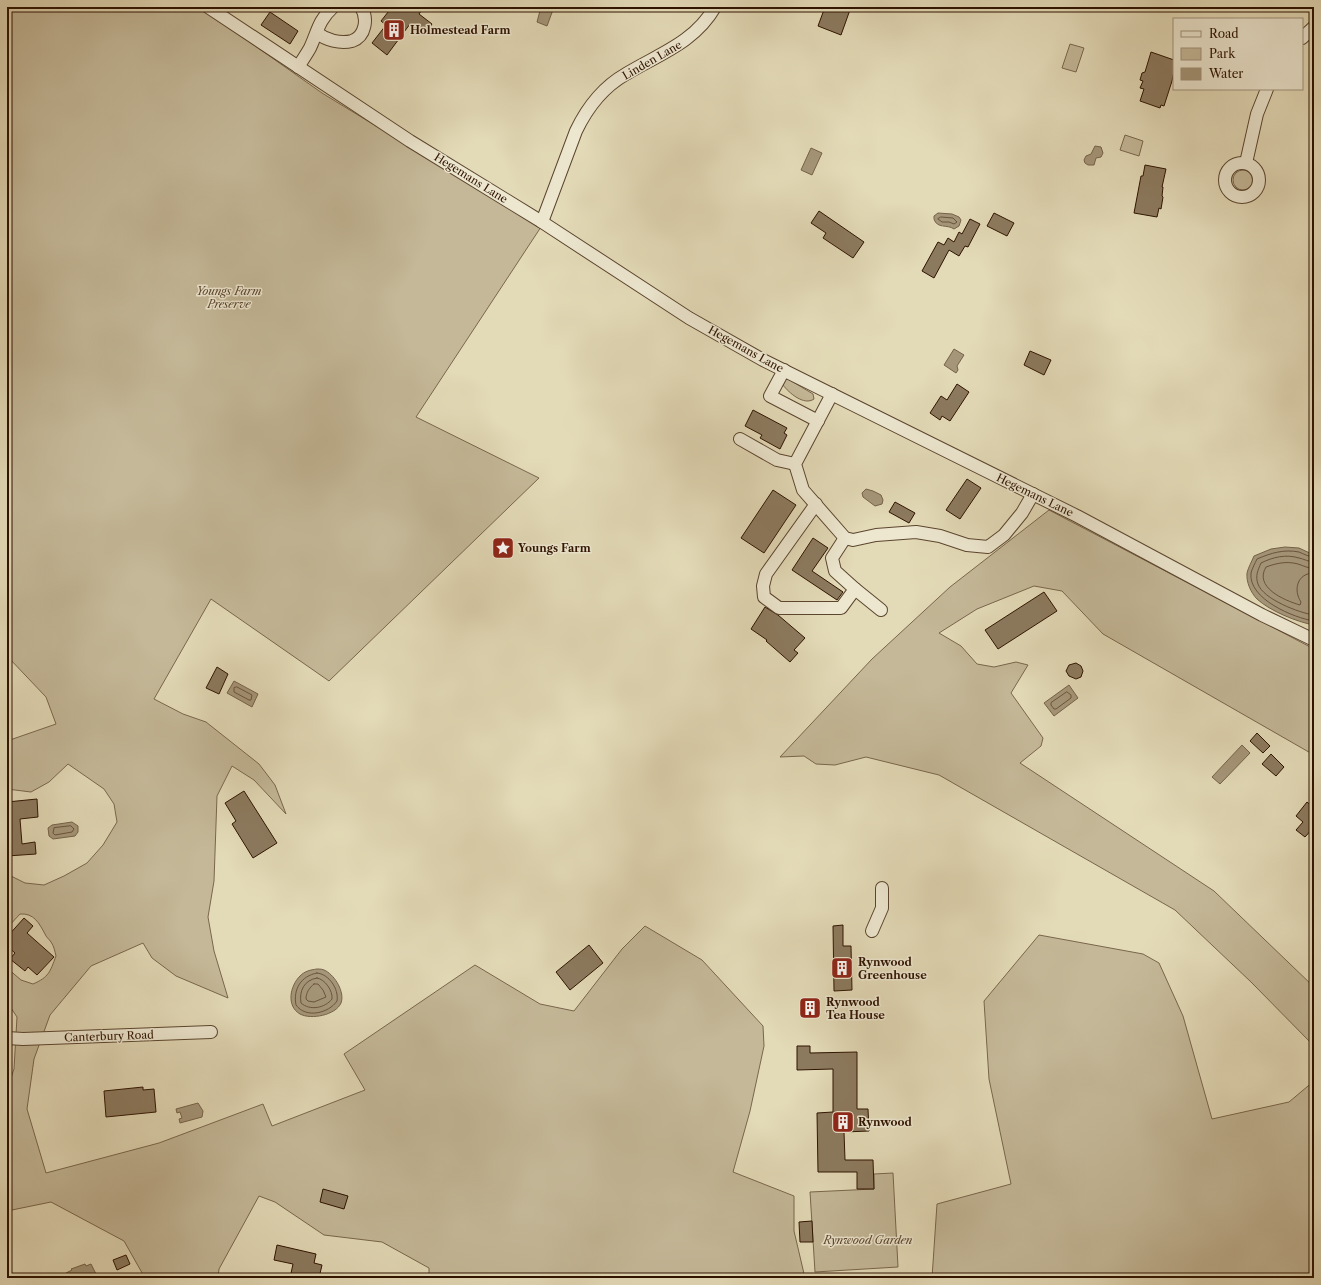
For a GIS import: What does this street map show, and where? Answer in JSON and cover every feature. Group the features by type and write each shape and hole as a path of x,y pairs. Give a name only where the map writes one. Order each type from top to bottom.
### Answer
{"street":[{"name":"Hegemans Lane","path":"208,7 410,141 542,222 689,318 763,360 1077,516 1262,615 1314,640"},
{"path":"298,67 309,50 320,22 332,7"},
{"path":"316,33 323,38 330,40 352,41 360,36 365,27 366,18 362,7"},
{"name":"Linden Lane","path":"542,222 576,131 582,118 593,103 624,74 674,48 686,39 705,22 715,7"},
{"path":"1303,37 1314,27"},
{"path":"1246,163 1257,114 1267,90"},
{"path":"784,370 770,396 818,421"},
{"path":"832,394 795,464 803,490 845,538 853,540 882,535 916,532 940,536 967,544 988,547 1004,535 1022,513 1033,494"},
{"path":"740,439 776,460 795,464"},
{"path":"816,504 766,574 763,586 764,597 779,608 841,608 855,589"},
{"path":"845,538 832,558 835,571 881,610"},
{"path":"872,931 882,908 882,888"},
{"name":"Canterbury Road","path":"7,1038 23,1040 211,1032"}],"green space":[{"name":"Youngs Farm Preserve","path":"7,7 200,7 322,93 541,227 416,417 539,478 329,681 211,599 154,699 183,714 206,722 259,764 275,785 286,814 254,780 232,766 217,796 214,881 208,917 214,951 228,998 176,976 152,958 143,943 91,966 50,1015 34,1059 27,1109 46,1173 159,1143 263,1104 272,1126 365,1090 344,1054 475,965 540,1004 574,1011 622,949 645,926 702,960 763,1026 764,1046 750,1111 733,1172 794,1196 794,1231 805,1278 429,1278 429,1268 382,1242 324,1235 275,1202 259,1196 219,1269 218,1278 145,1278 124,1241 51,1202 7,1211 7,1089 14,1069 17,1017 9,1005 7,1007 7,968 21,980 33,984 46,976 56,956 52,944 36,920 29,915 20,914 7,928 7,874 25,883 44,885 64,876 87,863 103,845 117,822 114,804 104,789 68,764 49,782 31,792 7,789 7,741 56,724 46,697 7,656"},
{"path":"1070,44 1084,48 1076,72 1062,68"},
{"path":"1125,135 1143,141 1139,156 1120,150"},
{"path":"1239,170 1247,170 1253,176 1253,184 1247,190 1239,190 1233,184 1233,176"},
{"path":"788,379 813,394 814,399 810,401 801,400 789,392 783,385 785,380"},
{"path":"1049,510 1314,649 1314,755 1103,634 1062,591 1034,586 977,609 939,633 961,646 977,664 994,667 1016,662 1028,665 1011,693 1043,738 1041,746 1020,763 1214,891 1314,987 1314,1046 1251,982 1175,910 939,775 866,757 835,765 816,764 804,756 780,757 872,659 950,587"},
{"path":"1039,935 1143,954 1159,963 1183,1016 1212,1119 1289,1102 1314,1081 1314,1278 932,1278 937,1204 1011,1184 989,1079 984,1001"},
{"name":"Rynwood Garden","path":"893,1173 898,1267 815,1272 810,1192 874,1189 874,1174"}],"water":[{"path":"541,7 554,7 547,26 537,22"},
{"path":"1095,146 1101,147 1103,153 1101,157 1096,158 1094,165 1088,165 1084,160 1086,156 1091,154"},
{"path":"811,148 822,153 812,175 801,170"},
{"path":"938,213 952,214 959,217 961,220 959,226 954,229 937,224 934,216"},
{"path":"954,349 964,355 957,366 958,370 956,373 944,365"},
{"path":"866,489 881,495 883,500 882,504 875,506 863,497 862,493"},
{"path":"1285,547 1299,548 1314,555 1314,585 1312,591 1314,595 1314,625 1292,619 1269,608 1257,599 1249,587 1247,573 1254,556 1271,549"},
{"path":"234,681 258,694 252,707 227,693"},
{"path":"1069,685 1078,698 1054,716 1044,703"},
{"path":"1242,745 1250,753 1220,784 1212,777"},
{"path":"72,822 78,826 78,832 75,836 53,839 49,836 48,828 52,825"},
{"path":"317,969 323,969 336,980 342,994 341,1003 334,1011 329,1013 316,1016 305,1016 300,1014 293,1006 291,1001 292,990 302,974"},
{"path":"198,1103 203,1111 202,1117 180,1123 179,1119 182,1118 180,1112 177,1113 176,1109"},
{"path":"85,1264 86,1266 91,1264 97,1276 96,1278 66,1278 66,1273 72,1270 71,1269"}],"building":[{"name":"Holmestead Farm","path":"392,7 424,7 419,14 432,24 424,35 410,24 387,55 372,43 386,25 381,21"},
{"path":"825,7 851,7 841,35 818,26"},
{"path":"270,12 298,31 290,44 261,25"},
{"path":"1151,52 1173,60 1172,81 1164,106 1161,105 1160,108 1140,101 1144,89 1140,88 1143,81 1140,80 1142,73 1145,72"},
{"path":"1145,165 1166,169 1162,187 1163,197 1161,209 1159,208 1157,217 1134,213 1141,176 1143,176"},
{"path":"819,211 864,242 853,258 823,238 826,233 811,223"},
{"path":"994,213 1014,223 1007,236 987,226"},
{"path":"970,219 980,224 968,247 965,246 959,256 949,250 934,278 922,271 938,242 944,245 948,238 954,242 959,232 962,234"},
{"path":"1030,351 1051,360 1044,375 1024,365"},
{"path":"957,384 969,392 950,421 942,416 940,420 930,413 941,396 947,400"},
{"path":"753,410 787,428 784,433 787,435 780,449 760,438 762,435 745,426"},
{"path":"967,479 981,488 960,519 946,510"},
{"path":"773,490 796,505 764,553 741,538"},
{"path":"895,502 915,513 909,523 889,512"},
{"path":"813,538 828,548 812,571 843,592 837,600 792,570"},
{"path":"1044,592 1057,611 998,649 985,630"},
{"path":"765,607 778,615 805,638 794,650 798,653 790,662 766,641 767,640 751,629"},
{"path":"1076,663 1081,666 1083,671 1081,677 1076,679 1069,676 1066,671 1069,665"},
{"path":"217,667 228,674 219,694 206,688"},
{"path":"1257,733 1270,746 1263,753 1250,741"},
{"path":"1271,754 1284,767 1276,776 1262,764"},
{"path":"244,791 277,843 253,858 232,824 236,821 225,803"},
{"path":"37,799 38,817 20,819 22,844 35,842 36,854 7,856 7,802"},
{"path":"1307,802 1314,808 1314,827 1305,837 1296,830 1303,822 1296,816"},
{"path":"24,918 33,926 27,933 54,957 37,975 28,967 25,971 10,959 15,953 7,946 7,937"},
{"name":"Rynwood Greenhouse","path":"843,925 843,946 851,946 852,990 834,991 833,926"},
{"path":"589,945 603,963 570,990 556,972"},
{"name":"Rynwood Tea House","path":"816,1000 817,1016 803,1016 803,1001"},
{"name":"Rynwood","path":"797,1046 810,1046 810,1053 857,1052 857,1109 868,1109 869,1131 844,1132 845,1160 873,1160 874,1189 857,1189 857,1172 818,1172 817,1113 833,1112 833,1069 797,1070"},
{"path":"143,1087 143,1090 154,1089 156,1112 106,1117 104,1091"},
{"path":"323,1189 348,1196 344,1209 320,1202"},
{"path":"812,1221 813,1242 800,1242 799,1222"},
{"path":"277,1245 316,1254 314,1263 322,1265 319,1278 290,1278 293,1264 274,1260"},
{"path":"126,1255 130,1264 117,1270 113,1260"}],"place":[{"name":"Holmestead Farm","path":"394,30"},
{"name":"Youngs Farm","path":"503,548"},
{"name":"Rynwood Greenhouse","path":"842,968"},
{"name":"Rynwood Tea House","path":"810,1008"},
{"name":"Rynwood","path":"843,1122"}]}
